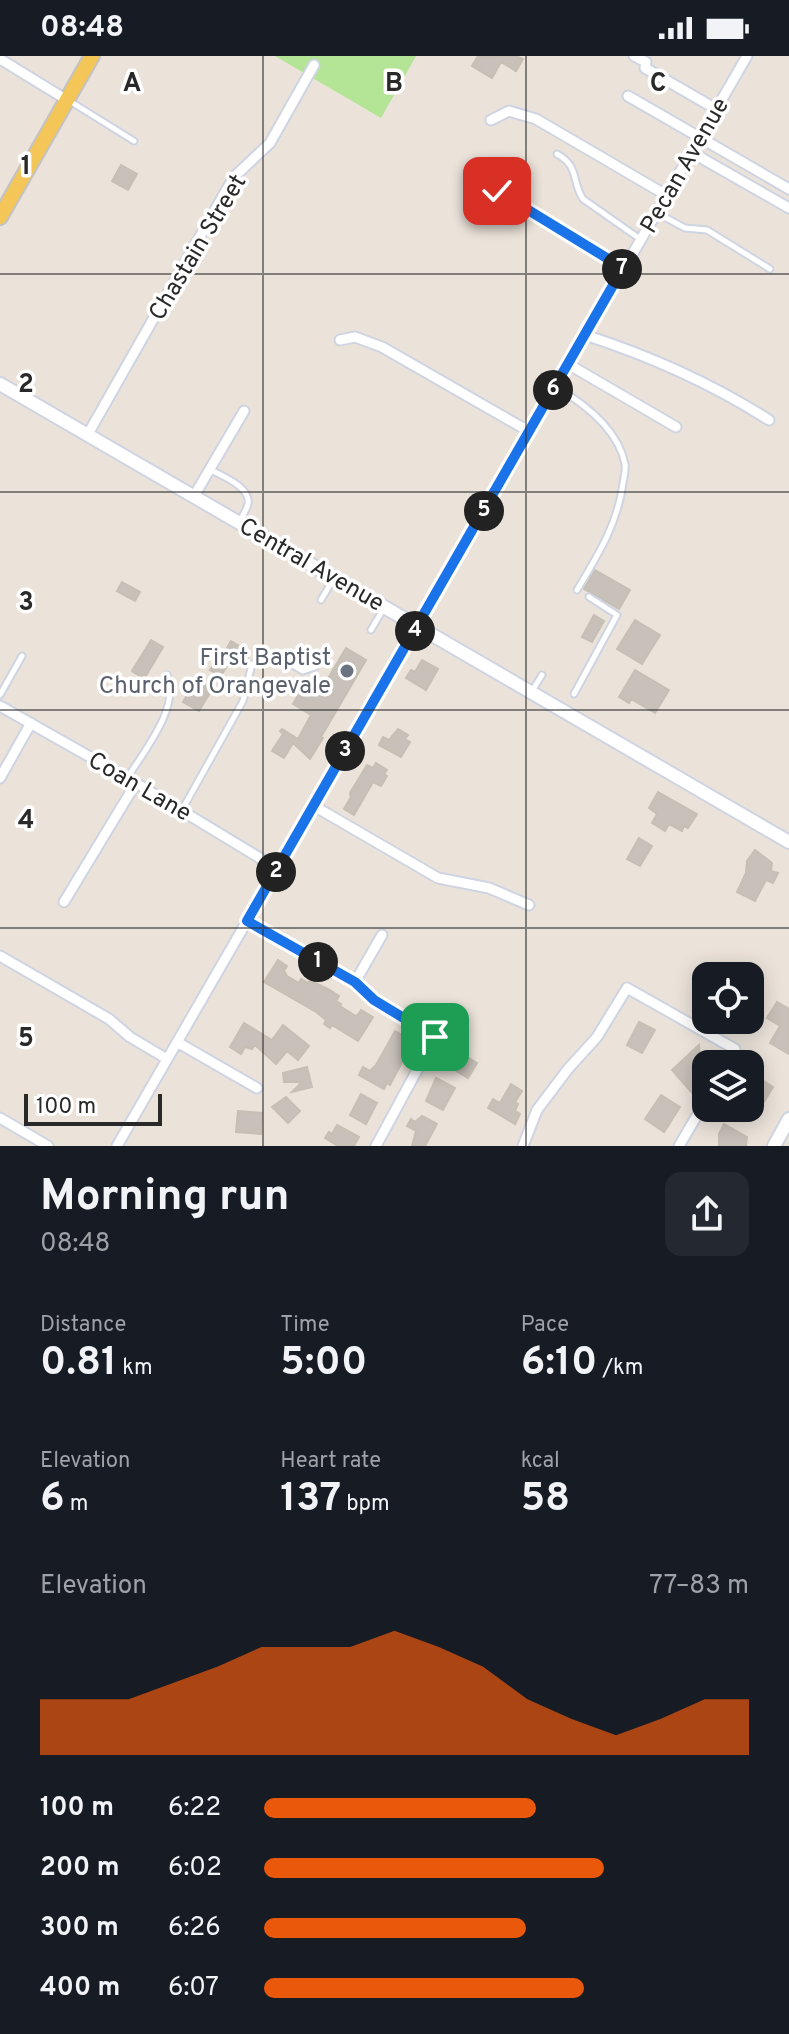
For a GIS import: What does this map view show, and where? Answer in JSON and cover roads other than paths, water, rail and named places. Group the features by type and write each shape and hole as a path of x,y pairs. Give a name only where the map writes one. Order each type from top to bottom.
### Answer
{"main road":[{"path":"0,217 92,56"}],"street":[{"path":"634,56 646,62 645,68 716,109"},
{"name":"Pecan Avenue","path":"117,1146 747,56"},
{"path":"0,59 67,100"},
{"name":"Chastain Street","path":"88,434 227,189 235,176 270,143 314,65"},
{"path":"628,96 789,189"},
{"path":"491,120 509,111 536,119 666,195"},
{"path":"691,152 789,208"},
{"path":"497,191 623,268"},
{"path":"585,335 639,353 687,374 724,392 769,420"},
{"path":"340,340 355,337 382,347 530,432"},
{"path":"568,364 676,427"},
{"name":"Central Avenue","path":"0,384 532,692 652,755 789,842"},
{"path":"194,496 244,411"},
{"name":"Coan Lane","path":"0,706 132,780 278,869"},
{"path":"0,778 31,723"},
{"path":"64,902 132,780"},
{"path":"314,806 438,878 489,888 529,905"},
{"path":"247,921 355,982 374,1000 435,1037 376,1146"},
{"path":"355,982 382,935"},
{"path":"0,956 109,1019 130,1037 167,1059"},
{"path":"523,1146 537,1110 597,1037 627,988 734,1050"},
{"path":"177,1042 257,1088"},
{"path":"0,1118 48,1146"},
{"path":"774,1146 789,1119"},
{"path":"679,1146 693,1122"}],"lane":[{"path":"67,100 134,141"},
{"path":"557,154 572,167 583,199 641,240"},
{"path":"656,212 685,228 707,230 770,269"},
{"path":"555,387 580,401 607,428 626,465 620,510 601,551 577,590"},
{"path":"210,469 241,487 247,497 248,504 239,522"},
{"path":"321,600 335,577"},
{"path":"574,694 617,615 589,597"},
{"path":"371,630 385,606"},
{"path":"0,695 22,656"},
{"path":"284,660 303,671 315,667"},
{"path":"182,810 243,701 252,664"},
{"path":"132,780 169,707 170,682 167,675"},
{"path":"532,692 542,675"}],"place":[{"name":"First Baptist Church of Orangevale","path":"347,671"}]}
